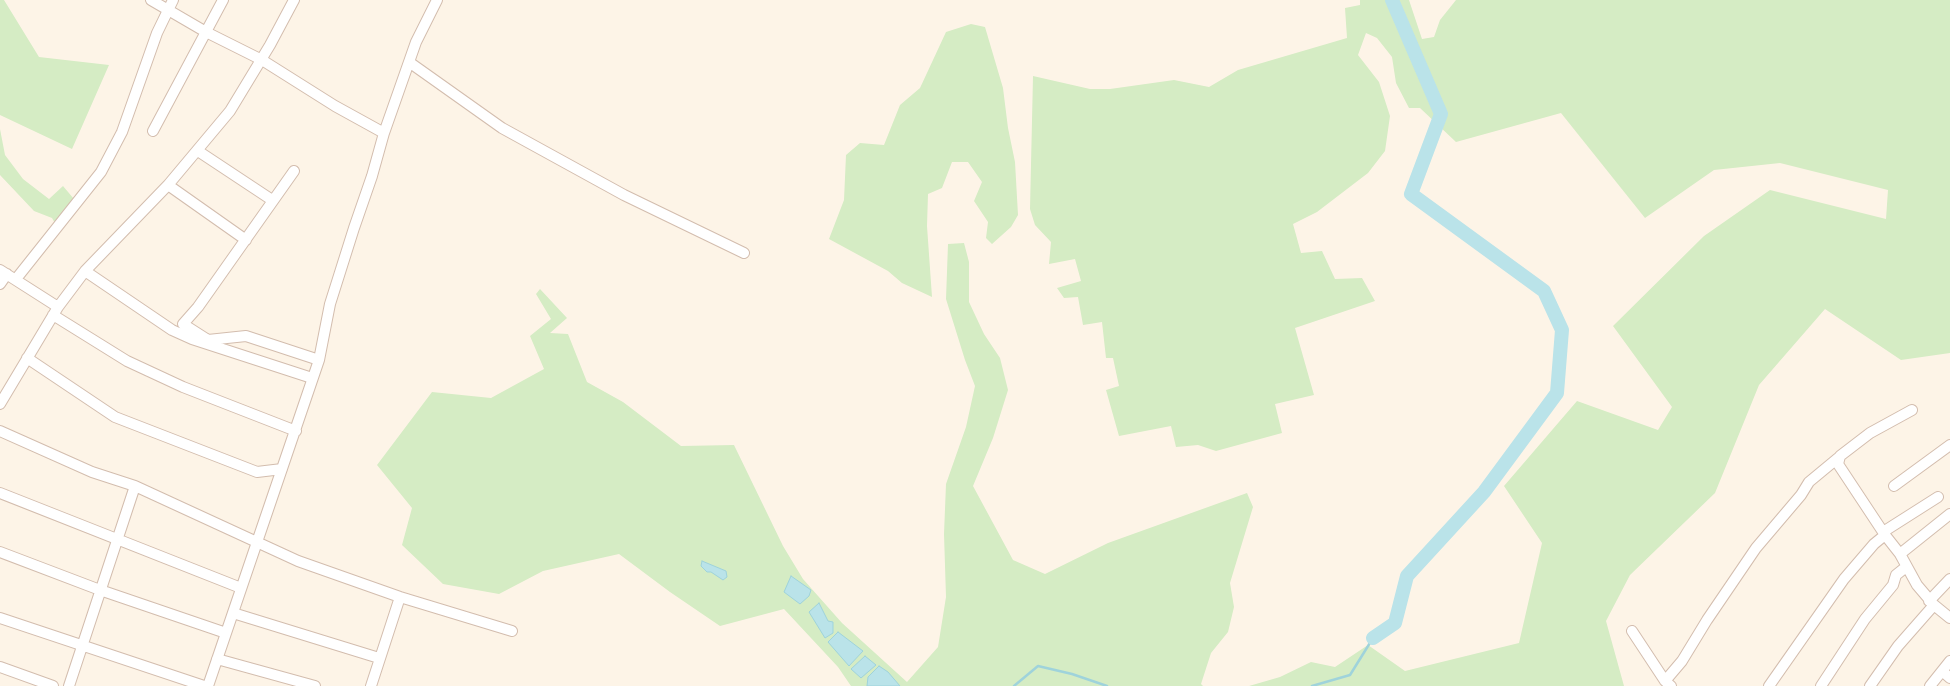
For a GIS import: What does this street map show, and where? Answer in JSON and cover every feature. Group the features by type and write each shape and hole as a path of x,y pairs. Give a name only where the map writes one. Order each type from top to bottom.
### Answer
{"street":[{"path":"151,0 170,4 206,32 262,60 335,106 384,133"},
{"path":"153,131 223,0"},
{"path":"0,404 55,311 85,271 168,185 230,111 262,60 294,0"},
{"path":"208,686 319,360 330,304 372,176 384,133 416,42 437,0"},
{"path":"0,284 7,274 101,172 122,132 157,33 170,4"},
{"path":"409,62 502,128 624,195 744,253"},
{"path":"198,151 272,200"},
{"path":"294,171 272,200 246,240 198,307 184,324 208,340 246,336 319,360"},
{"path":"168,185 246,240"},
{"path":"85,271 172,330 192,339 312,378"},
{"path":"7,274 55,311 127,361 183,387 296,431"},
{"path":"27,358 115,417 257,472 282,469"},
{"path":"1632,631 1668,683 1707,620 1756,548 1809,482 1877,428 1912,410"},
{"path":"0,431 92,472 135,486 298,561 400,597 512,631"},
{"path":"1894,486 1950,445"},
{"path":"1838,458 1838,464 1884,534 1900,554 1906,567 1932,603 1950,618"},
{"path":"69,686 135,486"},
{"path":"0,493 116,541 241,588"},
{"path":"1769,686 1844,579 1874,544 1884,534 1938,497"},
{"path":"1900,554 1950,514"},
{"path":"0,552 100,590 226,633"},
{"path":"1821,686 1865,619 1893,584 1896,575 1906,567"},
{"path":"1870,686 1898,646 1950,580"},
{"path":"371,686 400,597"},
{"path":"233,612 379,658"},
{"path":"0,618 204,686"},
{"path":"217,659 315,686"},
{"path":"1930,686 1950,661"},
{"path":"0,667 52,686"},
{"path":"1942,671 1950,678"}],"green space":[{"path":"0,0 4,0 39,57 109,65 72,149 0,115"},
{"path":"1360,0 1409,0 1422,39 1434,37 1440,20 1456,0 1950,0 1950,353 1901,360 1825,309 1759,385 1715,493 1630,575 1606,621 1624,686 1249,686 1280,677 1311,662 1335,667 1368,645 1405,671 1519,643 1542,543 1504,486 1577,401 1658,430 1672,407 1613,326 1704,236 1770,190 1886,219 1888,190 1780,163 1714,170 1645,218 1561,113 1456,142 1420,108 1409,108 1396,83 1392,57 1377,38 1366,33 1358,55 1379,82 1390,116 1385,151 1368,173 1317,212 1293,224 1301,253 1322,251 1335,279 1362,278 1375,301 1295,328 1314,395 1275,404 1282,433 1216,451 1198,445 1176,447 1171,426 1119,436 1106,390 1119,386 1113,358 1106,358 1102,322 1083,325 1078,297 1064,298 1057,288 1081,281 1075,259 1049,264 1051,242 1035,225 1030,209 1033,76 1090,89 1110,89 1174,80 1209,87 1238,70 1347,38 1345,8 1360,5"},
{"path":"971,24 985,27 1003,88 1008,128 1015,162 1018,215 1011,227 992,244 986,238 988,222 974,201 982,182 968,162 952,162 942,188 928,194 927,226 932,297 902,283 888,271 829,239 844,200 846,155 860,143 884,145 900,105 920,88 946,32"},
{"path":"0,129 5,155 23,179 49,199 63,186 79,205 59,230 52,218 34,211 0,175"},
{"path":"964,243 969,262 969,302 984,334 1000,358 1008,390 993,438 973,486 1013,560 1045,574 1108,543 1247,493 1253,507 1230,583 1234,607 1228,632 1211,653 1201,684 1203,686 851,686 838,667 784,609 720,626 670,592 619,554 543,571 499,594 443,584 402,545 412,508 377,465 432,392 491,398 544,369 530,336 551,319 536,294 540,289 567,318 550,333 568,334 587,382 623,402 681,446 734,445 783,546 803,579 842,623 907,682 938,647 946,597 944,534 946,484 966,427 975,386 965,360 946,299 948,244"}],"water":[{"path":"702,561 726,571 727,577 723,580 711,572 707,572 701,566"},
{"path":"791,576 811,590 809,596 800,604 784,592"},
{"path":"819,603 828,621 833,622 833,633 825,638 809,612"},
{"path":"838,632 863,651 849,666 828,642"},
{"path":"865,656 876,665 861,678 851,669"},
{"path":"879,666 888,672 900,686 867,686 868,677"}],"waterway":[{"path":"1373,638 1395,623 1407,576 1484,492 1557,393 1562,330 1544,291 1411,194 1441,114 1392,0"},
{"path":"1312,686 1350,675 1373,638"},
{"path":"1014,686 1038,666 1072,674 1107,686"}]}
